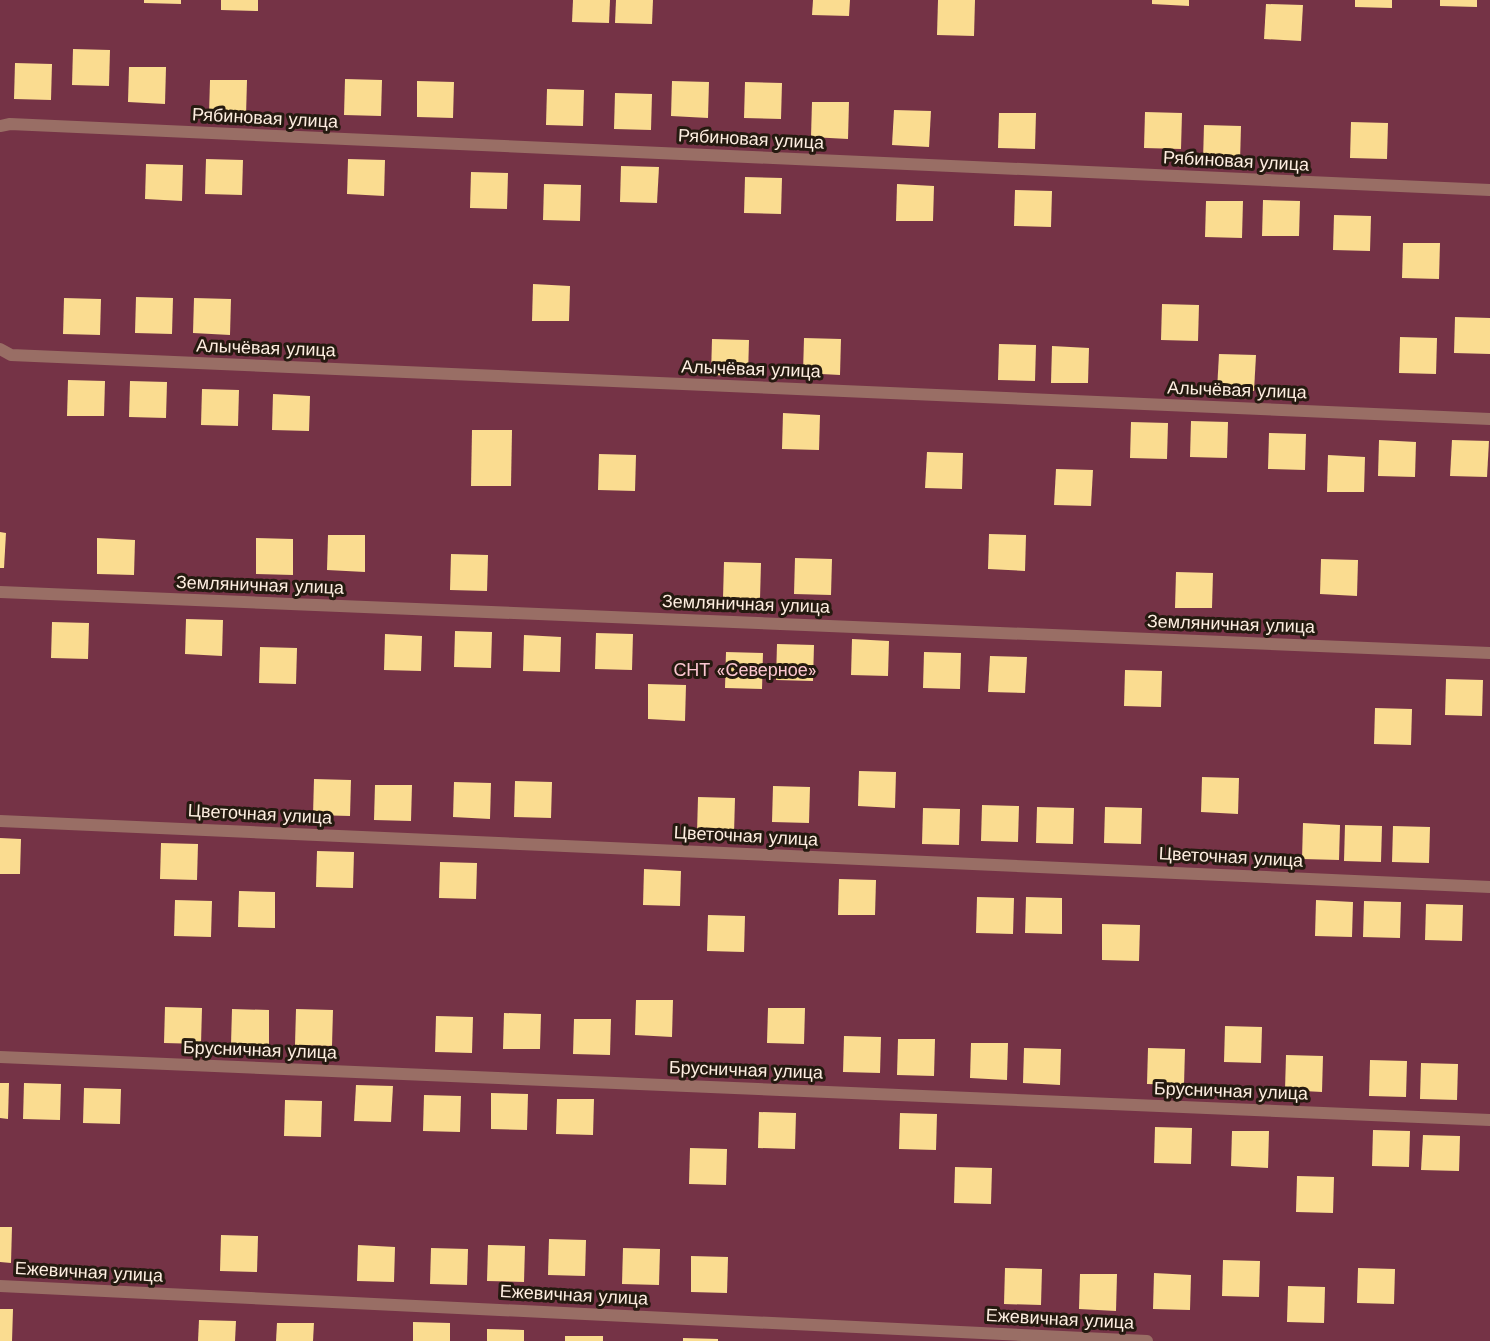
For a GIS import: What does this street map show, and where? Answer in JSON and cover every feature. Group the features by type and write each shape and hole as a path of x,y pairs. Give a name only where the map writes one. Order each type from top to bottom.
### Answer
{"street":[{"name":"Рябиновая улица","path":"5,125 1490,190"},
{"name":"Алычёвая улица","path":"5,352 1490,419"},
{"name":"Земляничная улица","path":"0,592 1490,652"},
{"name":"Цветочная улица","path":"0,821 1490,887"},
{"name":"Брусничная улица","path":"0,1057 1490,1120"},
{"name":"Ежевичная улица","path":"0,1286 1147,1341"}],"green space":[{"name":"СНТ «Северное»","path":"0,0 1490,0 1490,1341 0,1341"}],"building":[{"path":"144,0 181,0 181,4 144,3"},
{"path":"221,0 258,0 258,11 221,10"},
{"path":"573,0 610,0 609,23 572,22"},
{"path":"616,0 653,0 652,24 615,23"},
{"path":"813,0 850,0 849,16 812,15"},
{"path":"938,0 975,0 974,36 937,35"},
{"path":"1152,0 1189,0 1189,6 1152,4"},
{"path":"1355,0 1392,0 1392,8 1355,7"},
{"path":"1440,0 1477,0 1477,7 1440,6"},
{"path":"1266,4 1303,5 1301,41 1264,39"},
{"path":"73,49 110,50 109,86 72,85"},
{"path":"15,63 52,64 51,100 14,99"},
{"path":"129,67 166,67 165,104 128,102"},
{"path":"345,79 382,80 381,116 344,115"},
{"path":"210,80 247,80 246,116 209,115"},
{"path":"417,81 454,82 453,118 417,117"},
{"path":"672,81 709,82 708,118 671,116"},
{"path":"745,82 782,83 781,119 744,118"},
{"path":"547,89 584,90 583,126 546,125"},
{"path":"615,93 652,94 651,130 614,129"},
{"path":"812,102 849,102 848,139 811,137"},
{"path":"894,110 931,111 929,147 892,145"},
{"path":"1145,112 1182,113 1181,149 1144,148"},
{"path":"999,113 1036,113 1035,149 998,148"},
{"path":"1351,122 1388,123 1387,159 1350,158"},
{"path":"1204,125 1241,126 1240,162 1203,161"},
{"path":"206,159 243,160 242,195 205,194"},
{"path":"348,159 385,160 384,196 347,194"},
{"path":"146,164 183,165 182,201 145,199"},
{"path":"621,166 659,167 657,203 620,202"},
{"path":"471,172 508,173 507,209 470,208"},
{"path":"745,177 782,178 781,214 744,213"},
{"path":"544,184 581,185 580,221 543,220"},
{"path":"897,184 934,186 933,221 896,221"},
{"path":"1015,190 1052,191 1051,227 1014,226"},
{"path":"1263,200 1300,201 1299,236 1262,236"},
{"path":"1206,201 1243,201 1242,238 1205,237"},
{"path":"1334,215 1371,216 1370,251 1333,250"},
{"path":"1403,243 1440,243 1439,279 1402,278"},
{"path":"533,284 570,286 569,321 532,321"},
{"path":"136,297 173,298 172,334 135,333"},
{"path":"64,298 101,299 100,335 63,334"},
{"path":"194,298 231,299 230,335 193,333"},
{"path":"1162,304 1199,305 1198,341 1161,340"},
{"path":"1455,317 1490,318 1490,354 1454,353"},
{"path":"1400,337 1437,338 1436,374 1399,373"},
{"path":"804,338 841,339 840,375 803,373"},
{"path":"712,339 749,340 748,376 711,375"},
{"path":"999,344 1036,345 1035,381 998,380"},
{"path":"1052,346 1089,348 1088,383 1051,383"},
{"path":"1219,354 1256,355 1254,391 1217,390"},
{"path":"68,380 105,381 104,416 67,416"},
{"path":"130,381 167,382 166,418 129,417"},
{"path":"202,389 239,390 238,426 201,425"},
{"path":"273,394 310,396 309,431 272,430"},
{"path":"783,413 820,415 819,450 782,449"},
{"path":"1191,421 1228,422 1227,458 1190,457"},
{"path":"1131,422 1168,423 1167,459 1130,458"},
{"path":"472,430 512,430 511,486 471,486"},
{"path":"1269,433 1306,434 1305,470 1268,469"},
{"path":"1379,440 1416,442 1415,477 1378,476"},
{"path":"1452,440 1489,441 1487,477 1450,476"},
{"path":"927,452 963,453 962,489 925,488"},
{"path":"599,454 636,455 635,491 598,490"},
{"path":"1328,455 1365,457 1364,492 1327,492"},
{"path":"1056,469 1093,470 1091,506 1054,505"},
{"path":"0,532 6,533 4,568 0,568"},
{"path":"989,534 1026,535 1025,571 988,569"},
{"path":"328,535 365,535 365,572 327,570"},
{"path":"97,538 135,540 134,575 97,574"},
{"path":"256,538 293,539 293,575 256,574"},
{"path":"451,554 488,555 487,591 450,590"},
{"path":"795,558 832,559 831,595 794,594"},
{"path":"1321,559 1358,560 1357,596 1320,594"},
{"path":"724,562 761,563 760,599 723,598"},
{"path":"1176,572 1213,573 1212,608 1175,608"},
{"path":"186,619 223,620 222,656 185,654"},
{"path":"52,622 89,623 88,659 51,658"},
{"path":"455,631 492,632 491,668 454,667"},
{"path":"596,633 633,634 632,670 595,669"},
{"path":"385,634 422,636 421,671 384,670"},
{"path":"524,635 561,637 560,672 523,671"},
{"path":"852,639 889,641 888,676 851,675"},
{"path":"777,644 814,645 813,681 776,680"},
{"path":"260,647 297,648 296,684 259,683"},
{"path":"726,652 763,653 762,689 725,688"},
{"path":"924,652 961,653 960,689 923,688"},
{"path":"990,656 1027,657 1025,693 988,692"},
{"path":"1125,670 1162,671 1161,707 1124,706"},
{"path":"1446,679 1483,680 1482,716 1445,715"},
{"path":"648,684 686,685 685,721 648,719"},
{"path":"1375,708 1412,709 1411,745 1374,744"},
{"path":"859,771 896,772 895,808 858,806"},
{"path":"1202,777 1239,778 1238,814 1201,812"},
{"path":"314,779 351,780 350,816 313,815"},
{"path":"515,781 552,782 551,818 514,817"},
{"path":"454,782 491,783 490,819 453,817"},
{"path":"375,785 412,785 411,821 374,820"},
{"path":"773,786 810,787 809,823 772,822"},
{"path":"698,797 735,798 734,834 697,833"},
{"path":"982,805 1019,806 1018,842 981,841"},
{"path":"1037,807 1074,808 1073,844 1036,843"},
{"path":"1105,807 1142,808 1141,844 1104,843"},
{"path":"923,808 960,809 959,845 922,844"},
{"path":"1303,823 1340,825 1339,860 1302,859"},
{"path":"1345,825 1382,826 1381,862 1344,861"},
{"path":"1393,826 1430,827 1429,863 1392,862"},
{"path":"0,838 21,839 20,874 0,874"},
{"path":"161,843 198,844 197,880 160,879"},
{"path":"317,851 354,852 353,888 316,887"},
{"path":"440,862 477,863 476,899 439,898"},
{"path":"644,869 681,871 680,906 643,905"},
{"path":"839,879 876,880 875,915 838,915"},
{"path":"239,891 275,892 275,928 238,927"},
{"path":"977,897 1014,898 1013,934 976,933"},
{"path":"1026,897 1062,898 1062,934 1025,933"},
{"path":"175,900 212,901 211,937 174,936"},
{"path":"1316,900 1353,902 1352,937 1315,936"},
{"path":"1364,901 1401,902 1400,938 1363,937"},
{"path":"1426,904 1463,905 1462,941 1425,940"},
{"path":"708,915 745,916 744,952 707,951"},
{"path":"1102,924 1140,925 1139,961 1102,960"},
{"path":"636,1000 673,1000 672,1037 635,1035"},
{"path":"165,1007 202,1008 201,1044 164,1043"},
{"path":"768,1008 805,1008 804,1044 767,1043"},
{"path":"232,1009 269,1010 269,1046 231,1045"},
{"path":"296,1009 333,1010 332,1046 295,1045"},
{"path":"504,1013 541,1014 540,1049 503,1049"},
{"path":"436,1016 473,1017 472,1053 435,1052"},
{"path":"574,1019 611,1019 610,1055 573,1054"},
{"path":"1225,1026 1262,1027 1261,1063 1224,1062"},
{"path":"844,1036 881,1037 880,1073 843,1072"},
{"path":"898,1039 935,1039 934,1076 897,1075"},
{"path":"971,1043 1008,1043 1007,1080 970,1078"},
{"path":"1024,1048 1061,1049 1060,1085 1023,1083"},
{"path":"1148,1048 1185,1049 1184,1085 1147,1084"},
{"path":"1286,1055 1323,1056 1322,1092 1285,1090"},
{"path":"1370,1060 1407,1061 1406,1097 1369,1096"},
{"path":"1421,1063 1458,1064 1457,1100 1420,1099"},
{"path":"0,1083 9,1083 8,1119 0,1118"},
{"path":"24,1083 61,1084 60,1120 23,1119"},
{"path":"356,1085 393,1086 391,1122 354,1121"},
{"path":"84,1088 121,1089 120,1124 83,1123"},
{"path":"491,1093 528,1094 527,1130 491,1129"},
{"path":"424,1095 461,1096 460,1132 423,1131"},
{"path":"557,1099 594,1099 593,1135 556,1134"},
{"path":"285,1100 322,1101 321,1137 284,1136"},
{"path":"759,1112 796,1113 795,1149 758,1148"},
{"path":"900,1113 937,1114 936,1150 899,1149"},
{"path":"1155,1127 1192,1128 1191,1164 1154,1163"},
{"path":"1373,1130 1410,1131 1409,1167 1372,1166"},
{"path":"1232,1131 1269,1131 1268,1168 1231,1166"},
{"path":"1423,1135 1460,1136 1459,1171 1421,1170"},
{"path":"690,1148 727,1149 726,1185 689,1184"},
{"path":"955,1167 992,1168 991,1204 954,1203"},
{"path":"1297,1176 1334,1177 1333,1213 1296,1212"},
{"path":"0,1227 12,1227 11,1263 0,1262"},
{"path":"221,1235 258,1236 257,1272 220,1271"},
{"path":"549,1239 586,1240 585,1276 548,1275"},
{"path":"358,1245 395,1247 394,1282 357,1281"},
{"path":"488,1245 525,1246 524,1282 487,1281"},
{"path":"431,1248 468,1249 467,1285 430,1284"},
{"path":"623,1248 660,1249 659,1285 622,1284"},
{"path":"691,1256 728,1257 727,1293 691,1292"},
{"path":"1223,1260 1260,1261 1259,1297 1222,1296"},
{"path":"1005,1268 1042,1269 1041,1305 1004,1304"},
{"path":"1358,1268 1395,1269 1394,1304 1357,1303"},
{"path":"1154,1273 1191,1275 1190,1310 1153,1309"},
{"path":"1080,1274 1117,1274 1116,1311 1079,1309"},
{"path":"1288,1286 1325,1287 1324,1323 1287,1322"},
{"path":"0,1309 13,1309 12,1341 0,1341"},
{"path":"199,1320 236,1321 235,1341 198,1341"},
{"path":"413,1322 450,1323 450,1341 413,1341"},
{"path":"277,1323 314,1323 313,1341 276,1341"},
{"path":"487,1329 524,1330 524,1341 487,1341"},
{"path":"565,1336 603,1336 603,1341 565,1341"},
{"path":"683,1338 718,1339 718,1341 683,1341"}]}
